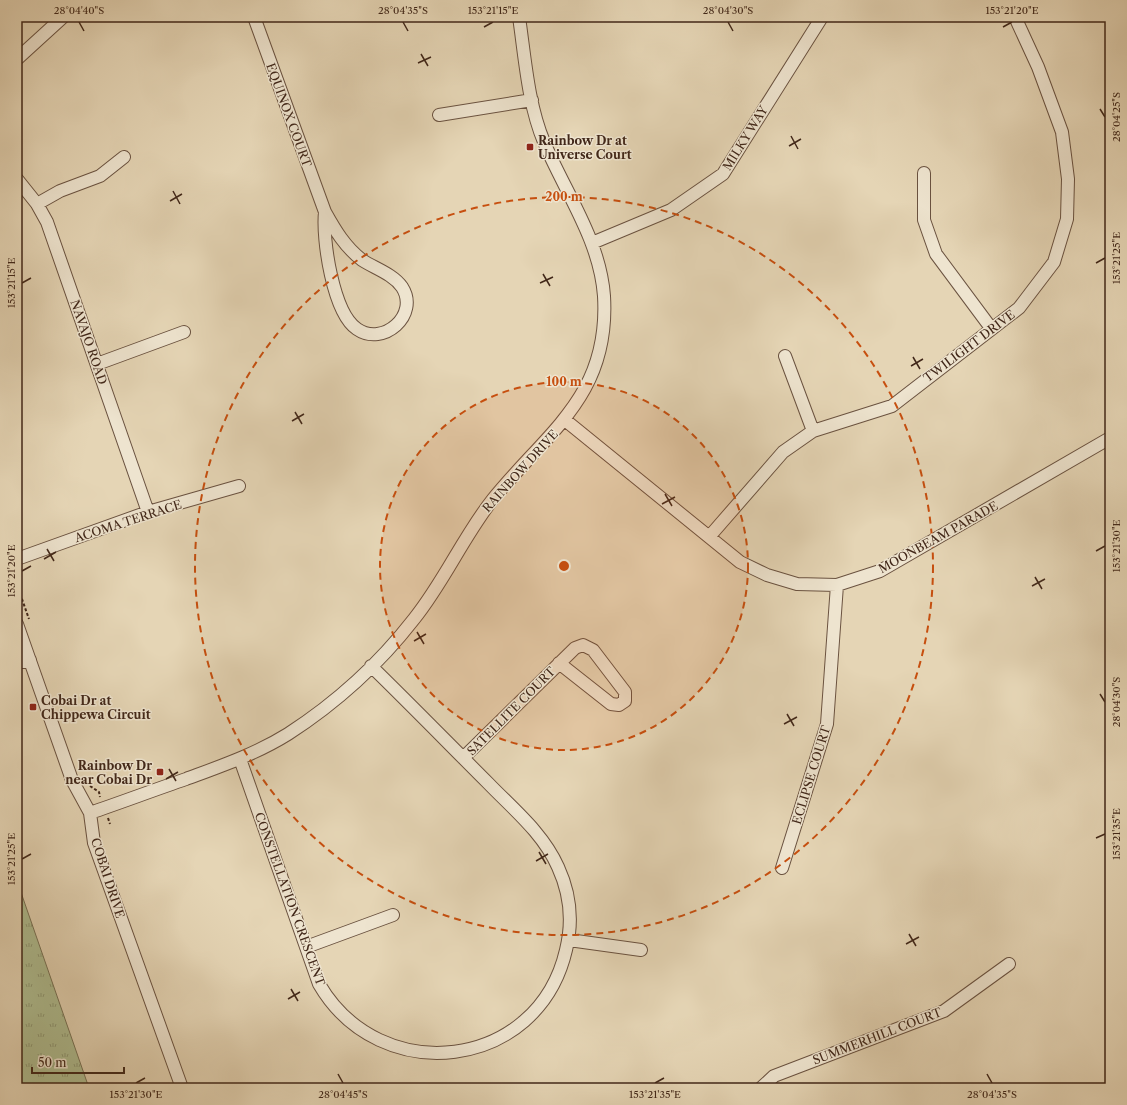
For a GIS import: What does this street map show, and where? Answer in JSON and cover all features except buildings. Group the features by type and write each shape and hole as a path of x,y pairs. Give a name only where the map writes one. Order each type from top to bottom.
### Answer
{"street":[{"path":"17,59 63,17"},
{"name":"EQUINOX COURT","path":"254,17 325,212 350,250 373,267 395,280 402,287 406,297 405,313 395,327 383,333 374,335 357,329 342,312 338,303 331,274 323,225 325,212"},
{"name":"RAINBOW DRIVE","path":"90,813 240,759 287,735 347,690 371,666 423,608 466,538 495,497 565,420 586,389 595,366 602,340 604,296 600,272 592,243 544,141 532,100 519,17"},
{"name":"MILKY WAY","path":"592,243 671,210 723,174 822,17"},
{"name":"TWILIGHT DRIVE","path":"709,537 783,452 813,431 892,406 991,328 1019,308 1054,262 1067,219 1068,179 1062,132 1038,67 1015,17"},
{"path":"439,115 532,100"},
{"path":"37,204 60,191 100,176 124,157"},
{"path":"924,173 924,220 936,254 991,328"},
{"name":"NAVAJO ROAD","path":"17,179 37,204 47,222 148,512"},
{"path":"97,364 184,332"},
{"path":"785,356 813,431"},
{"name":"MOONBEAM PARADE","path":"565,420 740,562 767,575 797,584 836,585 880,571 1110,438"},
{"name":"ACOMA TERRACE","path":"18,562 148,512 239,486"},
{"name":"ECLIPSE COURT","path":"782,868 827,724 836,585"},
{"name":"COBAI DRIVE","path":"17,624 72,780 90,813 94,843 182,1088"},
{"name":"SATELLITE COURT","path":"463,758 559,663 578,646 589,647 625,692 624,701 619,705 611,704 559,663"},
{"path":"17,664 30,660"},
{"name":"CONSTELLATION CRESCENT","path":"240,759 319,984 328,999 358,1028 376,1040 394,1047 430,1053 447,1053 465,1051 495,1041 519,1025 530,1016 544,1000 558,977 569,940 571,921 565,885 558,866 536,832 371,666"},
{"path":"306,947 393,915"},
{"path":"569,940 641,950"},
{"name":"SUMMERHILL COURT","path":"761,1088 774,1076 944,1011 1009,964"}],"path":[{"path":"18,562 21,572 17,585 29,619"},
{"path":"87,781 92,788 98,792 110,824"}],"green space":[{"path":"17,881 89,1088 17,1088"}],"place":[{"name":"Rainbow Dr at Universe Court","path":"530,147"},
{"name":"Cobai Dr at Chippewa Circuit","path":"33,707"},
{"name":"Rainbow Dr near Cobai Dr","path":"160,772"}]}
